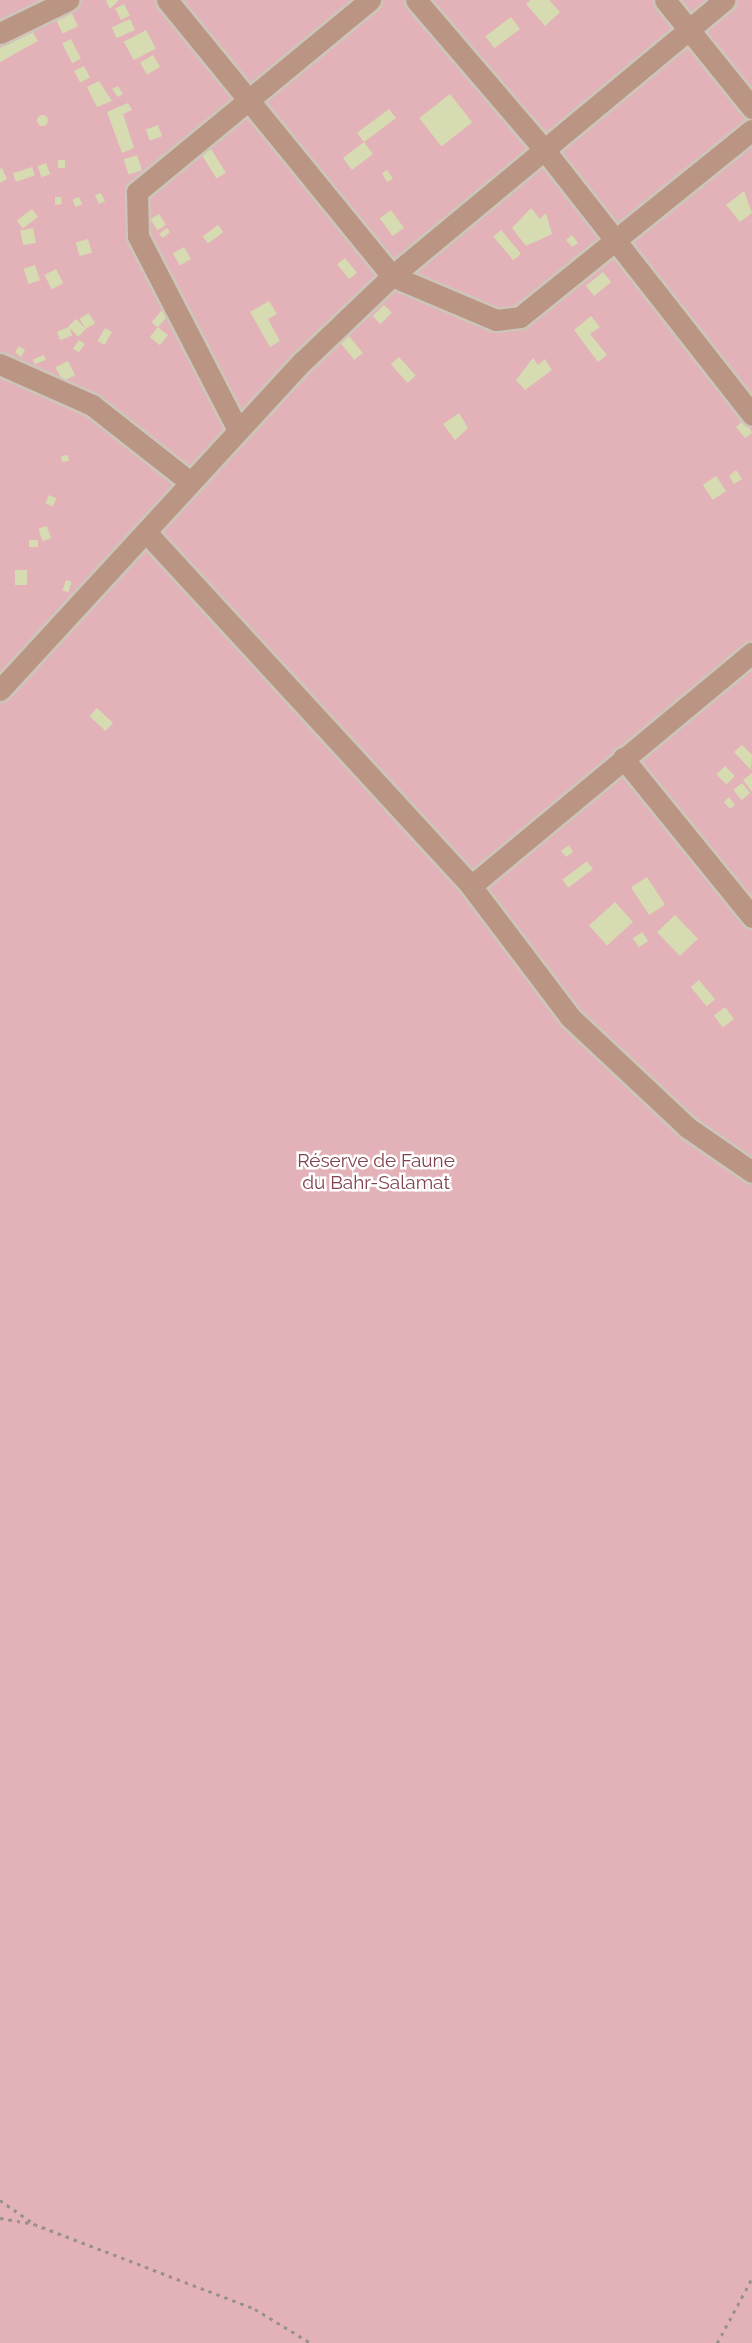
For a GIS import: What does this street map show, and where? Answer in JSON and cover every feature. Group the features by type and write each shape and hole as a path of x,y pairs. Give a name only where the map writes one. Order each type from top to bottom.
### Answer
{"street":[{"path":"0,33 68,0"},
{"path":"167,0 392,276 509,321 615,243 752,130"},
{"path":"238,430 138,236 134,206 145,179 370,0"},
{"path":"416,0 543,148 752,415"},
{"path":"665,0 752,108"},
{"path":"0,690 238,430 392,276 724,0"},
{"path":"0,364 92,405 190,482"},
{"path":"146,532 471,886 570,1017 687,1126 752,1172"},
{"path":"471,886 752,653"},
{"path":"623,758 752,918"}],"path":[{"path":"0,2200 34,2224"},
{"path":"0,2218 34,2224 255,2309 311,2343"},
{"path":"718,2343 752,2278"}],"green space":[{"name":"Réserve de Faune du Bahr-Salamat","path":"0,0 752,0 752,2343 0,2343"}],"building":[{"path":"108,0 119,0 110,9 106,1"},
{"path":"531,0 549,0 560,12 545,26 526,4"},
{"path":"124,4 130,16 121,20 115,9"},
{"path":"71,11 78,27 62,33 55,18"},
{"path":"511,17 520,29 494,48 485,36"},
{"path":"130,19 135,30 117,38 112,27"},
{"path":"32,30 38,41 0,62 0,48"},
{"path":"146,30 156,49 134,60 124,42"},
{"path":"71,39 81,59 72,63 62,44"},
{"path":"153,55 160,67 147,75 140,62"},
{"path":"84,66 90,78 80,83 74,71"},
{"path":"99,81 112,101 97,107 87,87"},
{"path":"118,86 123,94 118,97 112,89"},
{"path":"450,94 472,122 441,146 419,118"},
{"path":"128,103 132,110 123,114 134,148 122,153 107,112"},
{"path":"389,109 396,118 364,142 357,133"},
{"path":"42,115 46,116 46,124 42,125 38,124 37,120 38,116"},
{"path":"158,125 162,136 150,141 146,129"},
{"path":"364,142 373,154 352,170 343,158"},
{"path":"211,149 226,173 217,179 202,155"},
{"path":"137,155 142,170 129,175 124,159"},
{"path":"58,160 65,160 65,168 58,168"},
{"path":"46,163 50,174 42,177 38,166"},
{"path":"32,167 35,176 16,182 13,173"},
{"path":"2,168 7,179 0,183 0,169"},
{"path":"387,170 393,179 387,182 382,173"},
{"path":"744,191 752,213 740,222 726,205"},
{"path":"101,193 105,201 99,204 95,195"},
{"path":"55,197 61,197 62,204 55,205"},
{"path":"79,197 82,204 76,207 73,200"},
{"path":"531,208 540,219 546,213 552,234 526,246 512,228"},
{"path":"32,209 38,217 23,228 17,220"},
{"path":"391,210 404,228 393,236 380,218"},
{"path":"159,214 166,225 157,230 151,219"},
{"path":"218,225 223,232 208,243 203,236"},
{"path":"33,228 36,243 23,245 20,230"},
{"path":"167,228 170,232 163,238 159,234"},
{"path":"501,230 521,254 513,260 493,236"},
{"path":"572,235 578,243 572,247 566,240"},
{"path":"88,239 92,252 80,256 76,243"},
{"path":"184,247 191,259 180,266 173,254"},
{"path":"345,258 357,273 349,279 337,264"},
{"path":"35,265 40,280 29,284 24,269"},
{"path":"56,269 63,283 52,289 44,275"},
{"path":"603,272 611,282 594,296 586,286"},
{"path":"269,301 277,314 268,319 280,341 270,347 250,312"},
{"path":"384,305 392,313 380,324 373,316"},
{"path":"162,310 168,315 158,327 152,322"},
{"path":"89,313 95,323 86,329 80,319"},
{"path":"591,316 600,327 590,334 607,355 598,362 574,330"},
{"path":"76,319 86,329 78,337 68,327"},
{"path":"69,327 72,335 60,340 57,332"},
{"path":"158,327 168,335 160,345 150,337"},
{"path":"105,328 112,332 104,345 98,341"},
{"path":"349,336 363,353 354,360 340,343"},
{"path":"79,340 85,344 79,352 73,349"},
{"path":"19,346 25,350 21,357 15,352"},
{"path":"44,355 46,360 35,364 33,359"},
{"path":"399,357 416,376 408,383 391,364"},
{"path":"533,358 538,365 545,359 552,370 525,390 516,380"},
{"path":"68,361 75,375 63,382 56,367"},
{"path":"459,413 468,428 455,440 443,424"},
{"path":"745,419 752,433 745,438 736,427"},
{"path":"68,455 69,461 62,462 61,456"},
{"path":"736,470 742,479 734,484 729,476"},
{"path":"716,476 726,491 713,500 703,485"},
{"path":"49,495 56,498 53,506 45,503"},
{"path":"47,526 51,538 42,541 38,529"},
{"path":"29,540 38,540 38,547 29,547"},
{"path":"15,570 27,570 27,585 15,585"},
{"path":"66,580 72,582 68,592 63,590"},
{"path":"97,708 113,723 106,731 89,716"},
{"path":"742,745 752,755 751,770 734,752"},
{"path":"725,766 735,776 726,784 717,774"},
{"path":"752,773 752,792 743,780"},
{"path":"742,783 750,793 742,800 733,790"},
{"path":"729,797 735,805 730,809 724,802"},
{"path":"569,845 573,852 566,857 561,851"},
{"path":"587,861 593,869 568,888 562,880"},
{"path":"647,877 665,905 649,915 631,887"},
{"path":"615,902 633,922 607,945 589,925"},
{"path":"675,915 698,939 680,956 657,932"},
{"path":"642,932 648,941 639,947 633,938"},
{"path":"699,980 715,999 707,1006 691,987"},
{"path":"725,1007 734,1019 723,1027 714,1015"}]}
